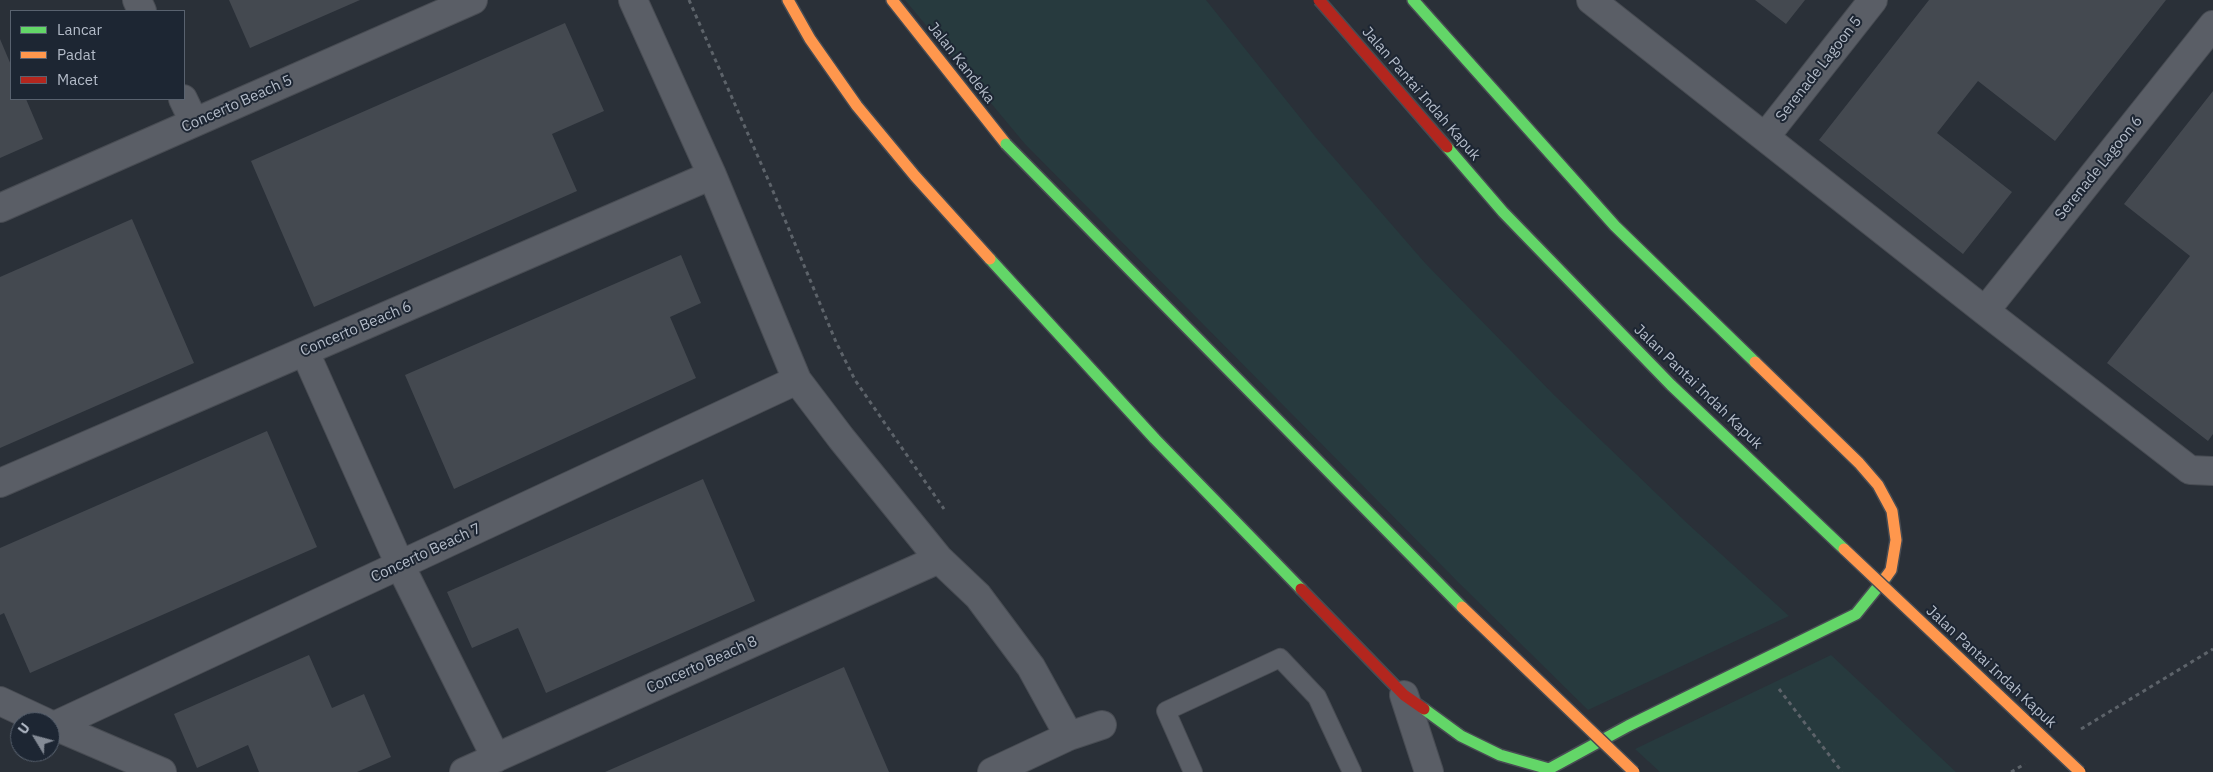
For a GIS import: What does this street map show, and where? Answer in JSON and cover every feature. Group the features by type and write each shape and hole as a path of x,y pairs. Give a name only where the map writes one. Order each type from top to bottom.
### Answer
{"main road":[{"path":"788,0 810,39 857,106 915,176 1154,439 1404,695 1460,736 1500,755 1548,770 1628,726 1856,614 1876,594 1891,570 1896,540 1892,511 1878,485 1859,462 1615,226 1413,0"},
{"name":"Jalan Kandeka","path":"892,0 1006,144 1478,623 1634,772"},
{"name":"Jalan Pantai Indah Kapuk","path":"1319,0 1503,212 1671,385 2080,772"}],"street":[{"name":"Concerto Beach 5","path":"0,208 188,111 473,0"},
{"path":"633,0 712,175 797,380 841,438 939,559 978,596 1031,666 1069,736"},
{"path":"1591,0 2190,470 2213,471"},
{"name":"Serenade Lagoon 5","path":"1765,137 1873,0"},
{"name":"Serenade Lagoon 6","path":"1985,311 2213,25"},
{"name":"Concerto Beach 6","path":"0,483 712,175"},
{"path":"305,352 400,565 496,758"},
{"name":"Concerto Beach 7","path":"60,719 400,565 797,380"},
{"name":"Concerto Beach 8","path":"464,772 939,559"},
{"path":"1404,695 1429,772"},
{"path":"0,701 24,712"},
{"path":"992,772 1069,736 1102,725"},
{"path":"60,728 162,772"}],"lane":[{"path":"1193,772 1166,711 1280,658 1317,697 1352,772"}],"path":[{"path":"689,0 727,82 840,350 855,380 946,512"},
{"path":"2078,731 2213,649"},
{"path":"1759,662 1842,772"},
{"path":"2011,772 2028,762"}],"green space":[{"path":"905,0 1206,0 1314,135 1425,263 1554,395 1688,524 1789,616 1588,710 1459,583 1025,144"},
{"path":"1831,655 1956,772 1660,772 1635,749"}],"building":[{"path":"229,0 360,0 250,48"},
{"path":"1755,0 1805,0 1786,24"},
{"path":"1929,0 2166,0 2055,141 1978,81 1937,133 2012,192 1963,254 1819,140"},
{"path":"565,23 604,111 552,134 577,191 314,307 251,161"},
{"path":"0,39 10,63 10,100 26,100 43,139 0,158"},
{"path":"2213,91 2213,434 2208,441 2107,363 2190,256 2124,204"},
{"path":"132,219 194,363 0,448 0,277"},
{"path":"681,255 701,303 670,317 696,378 454,489 405,375"},
{"path":"267,431 317,547 30,673 4,613 0,615 0,548"},
{"path":"703,479 755,601 546,693 518,628 472,648 447,592"},
{"path":"309,655 332,708 364,694 391,757 357,772 259,772 248,745 197,768 174,714"},
{"path":"844,667 889,772 605,772"}],"traffic: fast":[{"path":"1413,0 1615,226 1755,362"},
{"path":"1006,144 1462,607"},
{"path":"1447,147 1503,212 1671,385 1844,549"},
{"path":"990,259 1155,439 1301,589"},
{"path":"1424,709 1461,736 1500,755 1549,769 1628,726 1856,614 1886,577"}],"traffic: slow":[{"path":"788,0 810,39 857,106 915,176 990,259"},
{"path":"892,0 1006,144"},
{"path":"1755,362 1859,463 1878,485 1892,511 1896,540 1891,570 1886,577"},
{"path":"1844,549 2080,772"},
{"path":"1462,607 1634,772"}],"traffic: jam":[{"path":"1319,0 1447,147"},
{"path":"1301,589 1404,695 1424,709"}]}
